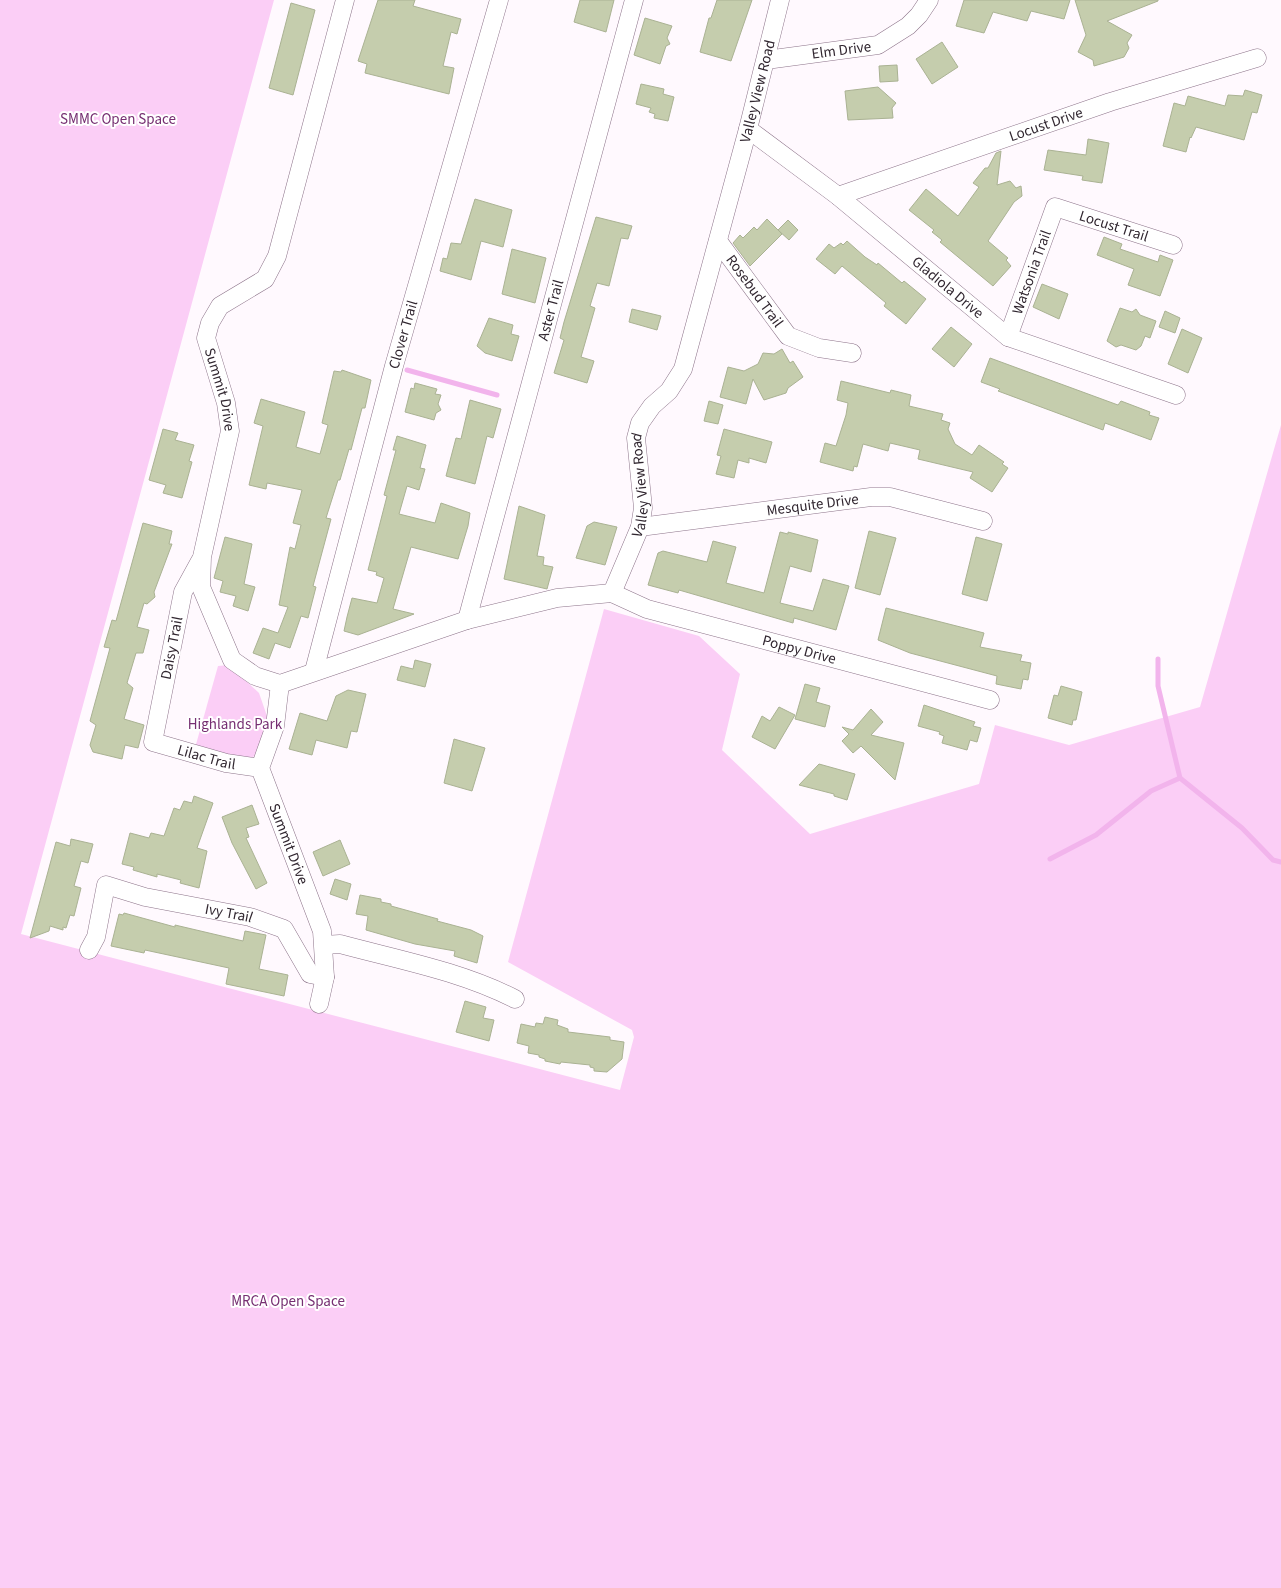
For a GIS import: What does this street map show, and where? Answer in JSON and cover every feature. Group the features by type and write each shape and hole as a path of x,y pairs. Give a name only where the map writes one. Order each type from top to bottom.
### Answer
{"street":[{"name":"Summit Drive","path":"280,684 255,676 232,660 201,587 202,557 230,431 226,403 218,383 206,338 210,323 220,306 265,278 277,256 345,0"},
{"name":"Clover Trail","path":"314,671 394,366 499,0"},
{"name":"Aster Trail","path":"467,620 634,0"},
{"name":"Valley View Road","path":"612,593 640,527 643,508 636,438 640,423 652,406 669,391 683,369 748,129 780,0"},
{"name":"Elm Drive","path":"766,60 878,45 908,26 920,15 929,0"},
{"name":"Locust Drive","path":"838,196 1110,102 1256,58"},
{"name":"Gladiola Drive","path":"748,129 838,196 1008,337 1176,395"},
{"name":"Watsonia Trail","path":"1008,337 1054,207"},
{"name":"Locust Trail","path":"1054,207 1173,245"},
{"name":"Rosebud Trail","path":"718,241 788,336 819,348 852,353"},
{"name":"Mesquite Drive","path":"640,527 871,497 890,497 983,521"},
{"name":"Daisy Trail","path":"153,742 183,592 202,557"},
{"path":"260,768 275,726 280,684 467,620 557,598 612,593"},
{"name":"Poppy Drive","path":"612,593 647,609 990,700"},
{"name":"Lilac Trail","path":"153,742 226,763 260,768"},
{"name":"Summit Drive","path":"260,768 322,931 325,978 318,1004"},
{"name":"Ivy Trail","path":"89,950 96,937 106,885 145,897 250,917 284,929 310,974 325,978"},
{"path":"324,945 340,944 456,974 490,986 515,999"}],"green space":[{"name":"MRCA Open Space","path":"0,0 274,0 21,934 620,1090 634,1037 632,1030 508,962 604,609 699,636 740,674 722,750 810,834 979,784 995,725 1069,745 1200,707 1281,425 1281,1588 0,1588"},
{"name":"Highlands Park","path":"229,665 259,693 267,716 268,728 256,755 246,761 195,748 218,666"}],"building":[{"path":"378,0 415,0 413,6 461,19 457,34 451,32 443,66 454,68 449,94 365,73 367,64 358,61"},
{"path":"580,0 614,0 606,32 574,22"},
{"path":"717,0 752,0 731,61 700,52 709,18 711,18"},
{"path":"964,0 1070,0 1064,19 1031,11 1027,21 993,12 984,33 956,26"},
{"path":"1075,0 1158,1 1107,21 1132,35 1127,43 1129,48 1124,57 1094,66 1093,60 1078,52 1086,35"},
{"path":"291,3 315,10 293,95 269,88"},
{"path":"645,18 672,26 667,38 670,44 666,46 660,64 634,55"},
{"path":"942,42 958,67 932,84 916,59"},
{"path":"897,65 898,81 880,82 879,66"},
{"path":"641,84 664,89 663,94 674,97 668,121 654,118 655,114 649,112 651,108 636,104"},
{"path":"878,87 896,103 892,108 893,118 848,120 845,91"},
{"path":"1245,90 1262,95 1257,113 1252,112 1244,140 1196,127 1190,137 1186,152 1163,146 1174,103 1185,106 1188,96 1225,106 1228,95 1243,96"},
{"path":"1088,139 1109,143 1102,183 1082,180 1083,176 1044,170 1048,150 1086,155"},
{"path":"1001,151 997,185 1010,181 1016,188 1021,186 1022,196 1014,202 988,241 1008,258 1006,260 1011,266 993,286 940,242 942,240 932,232 934,230 909,210 926,189 958,216 979,187 973,183 985,168 988,168 996,153"},
{"path":"475,199 512,210 503,247 481,241 471,280 440,271 443,258 447,259 451,243 461,244"},
{"path":"596,217 632,226 628,239 621,238 609,286 597,283 590,306 595,308 581,357 594,361 587,383 554,373 564,340 560,338 564,322"},
{"path":"767,219 782,234 750,266 733,243 740,235 743,238 754,227 757,230"},
{"path":"788,220 798,230 789,240 778,230"},
{"path":"1104,237 1122,244 1120,249 1158,262 1160,255 1173,260 1160,296 1128,285 1134,269 1097,255"},
{"path":"847,241 865,257 877,265 878,263 902,283 904,281 926,299 906,324 884,306 886,303 842,266 835,274 816,259 829,244 834,248 841,243 843,245"},
{"path":"512,249 546,258 535,303 502,294"},
{"path":"1042,284 1068,294 1059,319 1033,307"},
{"path":"1120,308 1132,312 1136,309 1140,315 1156,321 1150,338 1145,336 1141,346 1136,350 1121,345 1116,347 1107,341"},
{"path":"632,309 661,316 657,330 629,322"},
{"path":"1165,311 1180,318 1175,333 1159,327"},
{"path":"489,318 513,325 511,334 519,336 512,361 485,353 477,346"},
{"path":"951,327 972,344 954,367 932,349"},
{"path":"1182,329 1202,338 1188,373 1168,364"},
{"path":"782,349 790,363 793,361 803,377 788,388 786,393 764,400 753,379 746,404 720,397 728,367 744,371 758,364 763,353 774,354"},
{"path":"990,358 1118,405 1121,401 1150,412 1149,415 1159,418 1151,440 1105,423 1103,430 998,391 1000,389 981,382"},
{"path":"342,370 371,380 365,408 362,408 351,450 349,449 326,518 331,519 313,586 316,587 308,618 301,616 290,648 275,643 269,659 253,653 263,628 278,633 288,607 279,605 290,547 295,549 301,525 293,523 302,490 267,483 266,489 249,485 263,426 254,423 261,399 305,412 296,447 320,454 328,425 322,423 334,371 341,372"},
{"path":"841,381 890,393 891,390 911,395 909,406 943,414 941,420 950,423 948,429 955,444 972,455 979,445 1004,462 1002,464 1008,468 992,492 970,478 973,472 918,459 920,450 890,443 888,451 863,444 857,467 854,466 853,471 820,462 825,443 836,446 846,415 848,403 837,400"},
{"path":"415,383 437,389 435,394 441,395 438,404 441,410 436,413 434,420 405,412 411,388 414,389"},
{"path":"470,400 501,409 493,438 487,436 475,484 446,476 456,438 461,439"},
{"path":"709,401 723,405 718,424 704,421"},
{"path":"163,429 178,433 175,440 194,445 189,461 192,462 182,498 163,493 166,485 149,480"},
{"path":"724,429 772,442 766,463 749,458 749,463 738,460 734,478 716,474 721,456 717,455"},
{"path":"397,436 426,445 420,468 425,469 419,490 407,486 399,514 435,523 441,503 470,513 468,526 458,559 411,547 393,609 414,614 358,635 344,631 352,598 377,603 384,578 376,575 377,572 368,570 387,496 384,495 396,450 393,450"},
{"path":"519,506 545,515 537,556 544,557 543,565 553,567 547,589 504,579"},
{"path":"594,522 617,527 605,565 576,558 587,526"},
{"path":"143,523 172,531 169,544 172,544 154,592 155,597 147,604 144,603 137,627 149,630 143,653 136,653 127,683 133,688 124,719 144,725 138,748 125,745 122,759 93,752 90,745 96,725 90,721 110,648 104,647 112,620 116,621"},
{"path":"869,531 896,538 880,595 855,588"},
{"path":"780,532 788,534 788,532 818,540 811,572 790,566 780,603 813,611 823,579 849,586 836,630 794,618 793,623 679,590 678,593 648,585 658,553 663,551 707,562 713,541 736,547 726,583 764,593"},
{"path":"225,537 252,544 244,584 255,587 248,611 233,606 236,596 220,592 223,581 214,578"},
{"path":"976,537 1002,544 987,601 962,594"},
{"path":"886,608 984,633 980,647 1022,655 1020,661 1031,663 1028,680 1023,679 1021,689 996,684 997,676 910,653 878,640"},
{"path":"415,660 431,664 425,687 397,680 401,666 413,669"},
{"path":"805,684 820,688 816,702 830,706 825,727 795,719"},
{"path":"1061,686 1082,692 1076,720 1073,720 1072,725 1048,718 1054,695 1058,696"},
{"path":"348,690 366,694 357,732 351,731 347,748 316,740 312,755 289,749 300,713 327,721 336,696"},
{"path":"924,705 975,722 973,726 981,728 977,742 970,740 967,750 942,743 944,736 939,734 940,732 918,726"},
{"path":"779,707 795,715 775,749 752,737 762,716 770,721"},
{"path":"871,709 883,722 871,735 904,743 895,780 861,746 853,753 842,741 849,734 842,727 853,730"},
{"path":"454,739 485,748 472,791 444,783"},
{"path":"819,764 855,774 847,800 834,796 834,794 799,785"},
{"path":"194,796 213,803 197,848 207,851 199,888 180,883 181,880 157,874 157,877 133,870 134,867 122,864 130,833 149,838 151,833 164,836 174,808 180,810 184,801 192,803"},
{"path":"252,805 259,824 246,828 249,837 246,838 267,883 256,889 232,843 222,817"},
{"path":"71,839 93,844 88,863 81,861 74,886 81,888 74,916 70,915 66,928 63,927 63,930 50,926 49,931 30,938 56,842 70,846"},
{"path":"340,840 350,864 323,876 313,852"},
{"path":"335,879 351,884 347,900 330,894"},
{"path":"360,895 381,899 381,902 391,904 391,906 438,919 437,921 471,930 483,936 477,963 454,956 455,951 415,944 366,930 368,916 356,914"},
{"path":"124,913 175,927 175,925 243,941 245,931 266,935 259,969 288,975 284,996 226,984 229,968 145,950 144,953 111,946 119,914 123,915"},
{"path":"465,1001 486,1007 483,1018 494,1020 489,1041 456,1032"},
{"path":"545,1017 558,1020 557,1025 568,1029 568,1032 610,1037 610,1040 624,1042 622,1059 607,1072 594,1071 594,1068 590,1067 590,1065 561,1062 560,1064 545,1061 539,1055 528,1053 529,1046 517,1043 521,1024 535,1027 536,1023 543,1024"}],"waterway":[{"path":"407,370 497,395"},
{"path":"1158,659 1158,686 1180,778 1242,828 1273,860 1281,862"},
{"path":"1050,859 1096,835 1151,791 1180,778"}],"park label":[{"name":"SMMC Open Space","path":"118,119"}]}
